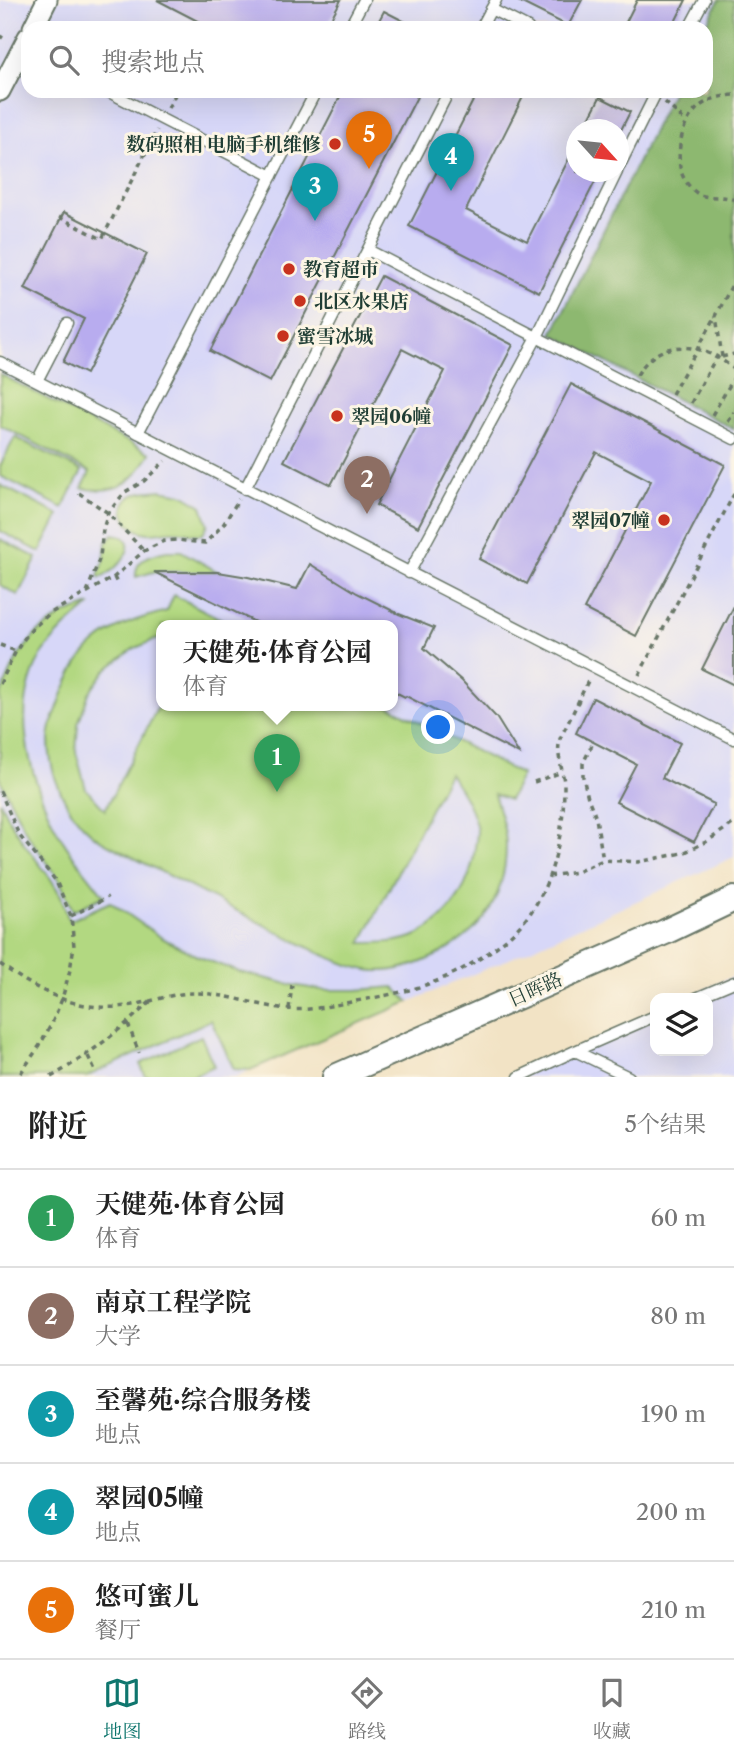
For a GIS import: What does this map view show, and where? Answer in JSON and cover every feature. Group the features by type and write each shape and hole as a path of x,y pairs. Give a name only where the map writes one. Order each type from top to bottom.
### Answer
{"street":[{"path":"36,21 47,0"},
{"path":"0,91 21,54"},
{"name":"日晖路","path":"335,1077 734,899"}],"lane":[{"path":"353,21 364,0"},
{"path":"693,21 704,0"},
{"path":"485,21 494,4 518,21"},
{"path":"120,98 272,176"},
{"path":"138,433 312,98"},
{"path":"245,489 445,98"},
{"path":"629,145 650,98"},
{"path":"409,573 537,337 612,182"},
{"path":"368,250 734,439"},
{"path":"37,381 67,323"},
{"path":"0,362 734,739"},
{"path":"707,993 734,982"},
{"path":"519,1077 650,1018"},
{"path":"575,1051 629,1077"}],"path":[{"path":"734,95 717,97 690,115 682,133 678,159 679,167 692,189 699,194 734,200"},
{"path":"59,217 102,239 173,98"},
{"path":"661,98 686,122"},
{"path":"667,404 734,281"},
{"path":"685,414 722,350 716,316"},
{"path":"631,386 643,364 666,349 693,348 719,357 734,369"},
{"path":"719,357 734,354"},
{"path":"706,425 734,378"},
{"path":"86,592 100,557 108,513 125,492 144,481 174,452"},
{"path":"0,684 16,651 33,628 49,614 114,577 144,551 164,541 205,543 223,525 245,489"},
{"path":"79,493 108,513 144,551"},
{"path":"633,687 734,494"},
{"path":"114,577 118,586"},
{"path":"0,645 16,651"},
{"path":"0,964 33,986 62,999 88,1006 127,1006 191,993 213,994 289,1009 321,1009 429,984 483,958 530,913 550,876 561,827 564,785 558,743 595,667"},
{"path":"592,744 583,763 583,777 596,818 603,860"},
{"path":"534,782 562,772"},
{"path":"0,791 19,835 56,881 71,916 74,946 62,999 40,1045 18,1077"},
{"path":"550,876 578,872 603,860 638,862 683,853 706,842 734,823"},
{"path":"71,916 108,897"},
{"path":"289,1009 292,985"},
{"path":"51,1077 88,1055 128,1024 150,1002"},
{"path":"128,1024 139,1053"},
{"path":"88,1055 96,1073"}],"shaded area":[{"path":"0,0 734,0 734,857 520,954 235,1077 0,1077"},
{"path":"734,976 734,1077 519,1077 650,1015 650,1056 713,1056 713,993 698,993"}],"green space":[{"path":"719,0 734,0 734,429 552,334 670,98 713,98 713,21 708,21"},
{"path":"0,374 150,453 138,472 123,484 105,490 82,488 90,472 0,425"},
{"path":"15,437 82,471 63,508 0,476 0,466"},
{"path":"0,485 59,515 40,552 0,531"},
{"path":"161,490 182,494 202,506 208,524 203,534 175,531 147,533 129,524 123,511 125,502 140,493"},
{"path":"113,534 123,537 128,542 128,548 114,569 100,578 98,575 104,562 106,543"},
{"path":"0,539 37,558 18,595 0,585"},
{"path":"167,551 181,551 218,572 153,572 136,577 141,562"},
{"path":"174,595 222,620 156,620 156,639 133,649 106,670 89,693 78,724 76,752 86,789 105,810 156,711 398,711 522,775 509,800 494,794 505,834 505,865 494,902 484,918 463,939 436,956 391,970 361,969 319,953 109,845 82,825 55,779 49,734 71,676 88,650 102,637 138,620 167,611","holes":["449,773 462,793 477,831 470,873 458,897 441,918 419,934 398,941 361,943"]},
{"path":"91,605 55,637 45,650 34,671 25,715 30,760 54,825 104,896 73,911 59,879 27,834 0,780 0,696 18,656 37,633 64,614"},
{"path":"0,801 25,845 61,896 69,921 110,902 162,938 197,956 236,971 322,990 394,987 409,1002 250,1070 234,1069 211,1020 86,1077 0,1077"},
{"path":"201,1036 214,1066 190,1077 146,1077 140,1064"}],"building":[{"path":"157,0 341,0 330,21 198,21"},
{"path":"516,0 582,0 571,21 558,21"},
{"path":"637,0 686,0 676,21 626,21"},
{"path":"384,11 403,21 379,21"},
{"path":"339,98 416,98 270,382 210,351"},
{"path":"474,98 522,98 466,210 527,241 566,165 566,182 595,182 539,292 409,226"},
{"path":"599,98 630,112 626,119 589,119"},
{"path":"64,212 147,254 86,374 63,362 84,319 25,289"},
{"name":"翠园06幢","path":"381,276 513,345 418,527 376,505 445,371 402,349 331,485 284,461"},
{"name":"翠园07幢","path":"571,384 725,465 636,636 584,609 651,481 596,452 527,584 479,559"},
{"path":"310,564 357,593 434,628 424,648 462,681 496,717 519,754 398,694 398,620 251,620 154,572 218,572 297,589"},
{"path":"734,606 734,685 702,669"},
{"path":"593,698 680,743 662,778 714,804 694,842 616,802 636,764 576,733"}],"place":[{"name":"数码照相 电脑手机维修","path":"335,144"},
{"name":"悠可蜜儿","path":"369,169"},
{"name":"翠园05幢","path":"451,191"},
{"name":"至馨苑·综合服务楼","path":"315,221"},
{"name":"教育超市","path":"289,269"},
{"name":"北区水果店","path":"300,301"},
{"name":"蜜雪冰城","path":"283,336"},
{"name":"翠园06幢","path":"337,416"},
{"name":"南京工程学院","path":"367,514"},
{"name":"翠园07幢","path":"664,520"},
{"name":"天健苑·体育公园","path":"277,792"}]}
